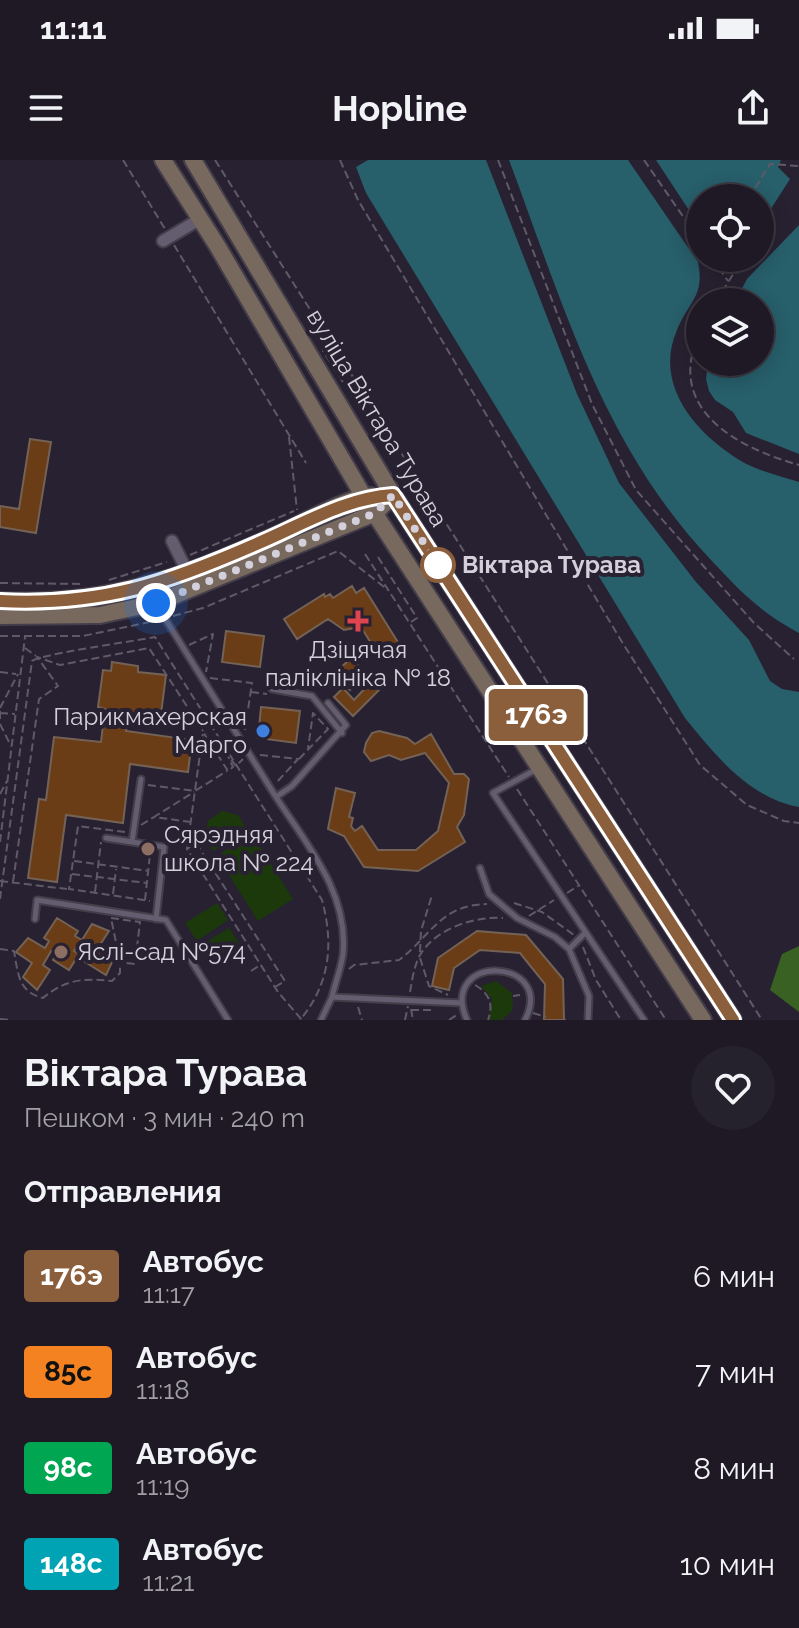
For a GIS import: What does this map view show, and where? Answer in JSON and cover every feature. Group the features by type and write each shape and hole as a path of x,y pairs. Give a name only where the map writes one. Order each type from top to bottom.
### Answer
{"main road":[{"name":"вуліца Віктара Турава","path":"163,160 364,497 703,1020"},
{"name":"вуліца Віктара Турава","path":"193,160 393,495 733,1020"},
{"path":"0,601 97,599 135,591 188,564 364,497 393,495"},
{"path":"0,616 100,615 156,603 196,590 375,513 393,495"},
{"path":"188,564 196,590"}],"street":[{"path":"167,239 200,219"},
{"path":"172,541 188,564"}],"lane":[{"path":"156,603 163,619 336,896 342,942 339,972 321,1020"},
{"path":"272,689 312,696 342,733"},
{"path":"276,797 292,786 342,733 347,722 328,703"},
{"path":"540,767 493,793 644,1020"},
{"path":"132,842 140,781"},
{"path":"106,838 164,847 156,919"},
{"path":"480,868 489,894 517,918 555,937 569,949 589,996 588,1020"},
{"path":"35,919 37,900 166,920 228,1020"},
{"path":"569,949 585,933"},
{"path":"467,1020 462,1003 469,983 486,970 508,971 526,986 530,1000 527,1017"},
{"path":"332,997 462,1003"}],"path":[{"path":"123,160 167,239 306,463"},
{"path":"215,160 431,505 762,1020"},
{"path":"340,160 358,200 622,642 700,765 747,805 784,821 799,823"},
{"path":"498,160 592,404 636,490 754,623 794,659"},
{"path":"644,160 686,221"},
{"path":"758,184 770,164 799,166"},
{"path":"722,272 729,282"},
{"path":"725,288 735,272"},
{"path":"330,346 323,351 388,451"},
{"path":"690,376 690,388 710,418 738,443 799,465"},
{"path":"361,410 368,405"},
{"path":"188,564 297,510 288,432"},
{"path":"409,482 427,507 431,505"},
{"path":"0,636 83,636 163,619 203,608 338,551 389,590"},
{"path":"365,554 666,1020"},
{"path":"378,557 417,618 410,622"},
{"path":"109,580 167,562"},
{"path":"0,583 84,584"},
{"path":"389,590 396,585"},
{"path":"0,842 25,637"},
{"path":"0,899 29,668 37,657 155,637 322,900 331,932 323,977 301,1020 275,987 187,849 196,843 261,943 285,981 275,987"},
{"path":"24,648 37,657 60,665 149,648 203,732"},
{"path":"13,882 39,699 58,686 37,657"},
{"path":"0,672 19,674"},
{"path":"12,748 0,723 0,711 19,674"},
{"path":"0,711 16,714"},
{"path":"298,759 308,749 328,729 313,713 308,749"},
{"path":"69,889 78,826 128,832 228,771"},
{"path":"0,794 8,780"},
{"path":"140,781 195,791"},
{"path":"154,817 191,822"},
{"path":"95,893 102,829"},
{"path":"145,900 151,845"},
{"path":"73,861 149,871"},
{"path":"113,895 116,867"},
{"path":"71,874 147,883"},
{"path":"1,881 158,902"},
{"path":"420,955 433,940 455,926 477,919 517,918 538,911 579,885"},
{"path":"405,1020 432,895"},
{"path":"323,977 354,965 399,960 449,914 469,905 514,903 538,911 571,932 621,1020"},
{"path":"0,949 14,951 21,986 32,996 43,998 61,983 85,978 112,981 120,973 120,962 111,918 140,922 135,964 120,962"},
{"path":"251,950 261,943"},
{"path":"420,955 429,986 452,996 437,995"},
{"path":"251,971 261,965"},
{"path":"469,983 488,995 491,1009 488,1020"},
{"path":"410,1000 413,1020"},
{"path":"356,1002 362,1020"},
{"path":"449,1020 463,1012"},
{"path":"527,1017 546,1017"},
{"path":"0,1019 11,1020"}],"green space":[{"path":"222,811 238,815 247,830 213,851 205,838 208,821"},
{"path":"252,834 293,899 258,921 217,856"},
{"path":"217,903 228,920 197,941 185,923"},
{"path":"229,928 240,945 210,963 200,946"},
{"path":"799,946 799,1012 770,990 782,954"},
{"path":"496,981 512,993 513,1009 502,1020 489,1020 492,999 481,986"}],"water":[{"path":"368,160 486,160 577,394 619,483 696,582 749,640 770,681 782,689 799,692 799,807 781,802 749,785 721,760 685,718 366,193 356,167"},
{"path":"509,160 628,160 686,245 686,272 700,272 698,288 686,288 686,313 671,350 671,370 683,406 724,450 755,468 799,482 799,633 742,592 674,516 641,470 614,421 568,320"},
{"path":"656,160 781,160 778,167 790,179 774,204 774,184 686,184 686,206"},
{"path":"799,225 799,454 746,433 733,412 715,400 706,379 706,376 774,376 774,288 742,288 754,272 774,272 774,251"}],"building":[{"path":"30,439 51,442 36,533 0,527 0,506 19,509"},
{"name":"Дзіцячая паліклініка № 18","path":"352,586 356,593 364,588 401,647 379,656 361,627 344,630 328,619 297,639 284,619 324,594 325,597 330,594 333,598"},
{"path":"226,631 264,636 260,667 222,662"},
{"path":"351,658 367,674 350,690 334,674"},
{"name":"Сярэдняя школа № 224","path":"112,662 138,666 138,672 166,675 160,722 128,718 126,731 192,740 188,772 130,764 123,823 66,815 57,882 28,878 39,799 46,800 54,737 101,742 105,709 98,707 103,670 111,671"},
{"path":"371,682 379,690 353,716 334,697 343,688 354,700"},
{"path":"261,707 300,711 296,743 258,738"},
{"path":"379,731 407,738 415,744 431,734 454,774 464,774 469,779 464,815 457,827 465,842 418,871 364,867 344,836 328,829 336,788 355,793 349,817 353,818 351,826 355,831 362,826 378,850 416,850 438,831 449,783 425,753 401,760 389,755 371,761 364,752 366,743 372,733"},
{"path":"57,918 78,931 75,936 82,940 92,924 109,931 98,948 114,958 106,975 85,962 90,954 77,946 74,951 79,954 69,970 53,960 56,955 51,951 43,965 50,970 37,990 23,977 32,963 16,952 28,938 45,948 49,941 44,938"},
{"path":"477,931 526,935 563,979 564,1020 544,1020 545,984 520,953 480,950 454,968 449,990 432,986 438,958"}],"bus line":[{"name":"176э","path":"0,601 66,602 135,591 210,564 364,497 393,495 733,1020"}],"place":[{"name":"Віктара Турава","path":"438,565"},
{"name":"Дзіцячая паліклініка № 18","path":"358,621"},
{"name":"Парикмахерская Марго","path":"263,731"},
{"name":"Сярэдняя школа № 224","path":"148,849"},
{"name":"Яслі-сад №574","path":"61,952"}],"route":[{"path":"156,603 196,590 375,513 393,495 438,565"}]}
